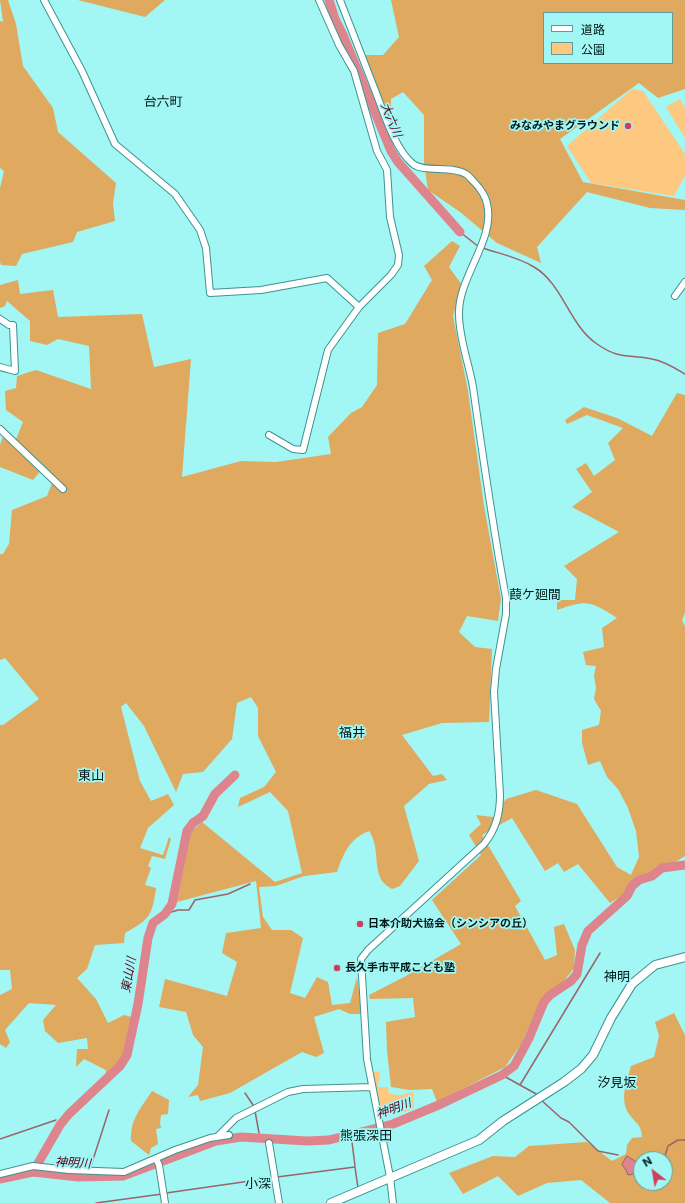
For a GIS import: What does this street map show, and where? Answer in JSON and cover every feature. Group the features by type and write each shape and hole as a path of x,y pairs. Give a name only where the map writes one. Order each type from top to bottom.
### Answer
{"street":[{"path":"44,0 82,71 115,144 175,194 200,230 206,248 210,293 261,290 327,278 359,307"},
{"path":"269,435 293,449 303,450 328,350 359,307 398,266 399,255 390,217 386,170 377,152 354,71 338,45 319,0"},
{"path":"340,0 389,126 398,144 413,164 420,167 452,169 466,174 478,187 487,202 489,217 483,238 459,302 459,314 460,329 472,378 506,598 506,614 496,669 494,692 500,810 491,836 368,950 361,959 367,1059 390,1177 392,1203"},
{"path":"674,296 685,282"},
{"path":"0,319 9,325 12,325 16,371 0,367"},
{"path":"0,429 63,489"},
{"path":"331,1203 479,1140 507,1119 564,1082 581,1069 592,1055 611,1018 632,984 655,965 685,957"},
{"path":"217,1137 236,1118 288,1092 304,1089 372,1087"},
{"path":"0,1174 37,1167 115,1172 139,1167 217,1137 229,1135"},
{"path":"269,1143 279,1203"},
{"path":"157,1161 165,1203"}],"green space":[{"name":"みなみやまグラウンド","path":"632,89 643,91 685,154 685,176 674,196 591,183 567,146"},
{"path":"680,99 685,108 685,138 666,107"},
{"path":"380,1071 378,1087 388,1087 389,1094 401,1095 413,1092 414,1109 398,1114 396,1103 376,1108 370,1073"}],"shaded area":[{"path":"0,0 8,0 16,24 23,66 53,108 58,132 116,183 113,203 115,221 77,232 73,242 22,254 16,266 1,265 0,262 0,188 4,171 0,168 0,21 3,22"},
{"path":"78,0 165,0 145,17"},
{"path":"391,0 685,0 685,89 658,98 639,83 560,139 583,182 685,200 685,210 650,208 587,192 537,247 541,263 497,243 460,212 428,190 424,163 424,115 403,92 391,99 391,115 389,118 365,55 383,55 399,37"},
{"path":"452,241 460,246 449,267 462,285 453,316 468,391 484,506 501,599 498,621 467,616 459,632 475,647 492,649 489,722 442,723 402,735 433,776 442,774 447,780 429,784 404,806 419,861 400,886 392,889 382,881 379,875 376,850 369,831 362,834 348,847 337,872 304,876 276,886 259,887 263,917 272,930 291,930 303,938 290,993 305,998 317,977 328,982 332,1005 350,1003 357,977 362,1014 350,1014 339,1009 314,1017 324,1053 316,1057 302,1052 230,1093 200,1101 198,1095 188,1097 198,1085 203,1047 193,1035 186,1012 159,1007 165,979 227,996 237,962 222,953 226,933 261,928 256,881 177,902 191,832 202,822 275,882 302,873 288,811 270,792 238,807 240,798 264,787 276,772 258,736 258,708 251,697 237,703 232,739 203,772 183,774 176,792 144,726 126,703 121,707 140,781 151,801 168,794 174,805 148,828 140,848 163,855 169,837 171,839 165,859 152,856 148,866 151,868 145,885 156,888 153,905 148,916 140,924 125,933 124,943 95,945 87,969 77,978 96,999 108,1023 124,1015 132,1017 134,1020 126,1052 119,1064 105,1077 106,1070 84,1059 76,1067 77,1049 88,1049 87,1038 58,1043 45,1031 43,1020 56,1005 29,1003 5,1030 10,1042 6,1048 0,1044 0,995 12,989 10,970 0,970 0,725 3,725 39,699 5,658 0,660 0,554 3,554 9,544 12,510 47,496 54,478 43,468 33,480 0,467 0,445 3,436 15,442 23,422 6,410 5,391 16,388 17,376 36,370 91,389 89,346 58,339 47,345 30,341 30,321 7,301 5,306 0,308 0,285 18,280 20,294 53,290 58,317 142,314 154,367 191,359 182,477 241,461 276,462 331,454 328,437 351,413 362,407 377,385 378,333 405,324 432,280 424,266"},
{"path":"677,393 685,395 685,613 682,620 685,626 685,856 610,903 578,864 564,872 558,863 545,871 512,818 482,835 521,901 515,906 545,960 557,955 554,927 564,924 575,950 574,968 560,986 547,993 521,1044 505,1067 437,1102 432,1089 410,1090 391,1087 387,1051 386,1022 415,1017 413,998 370,999 369,995 404,977 461,944 432,900 481,855 469,835 481,824 476,815 493,817 506,799 536,790 577,804 617,867 631,875 639,857 636,831 628,808 618,789 607,777 600,761 588,765 582,743 582,730 599,725 601,711 594,699 596,688 594,676 596,666 586,665 583,652 604,647 602,628 617,618 594,605 582,603 557,610 557,600 575,600 577,579 564,566 619,532 572,507 592,492 576,469 586,463 594,476 615,460 608,443 623,428 587,415 567,424 565,420 584,407 617,418 652,436"},
{"path":"674,1013 685,1035 685,1203 610,1203 581,1180 547,1183 518,1196 498,1176 463,1194 449,1173 493,1156 515,1157 529,1146 587,1142 612,1161 626,1154 627,1145 632,1138 642,1137 639,1126 626,1108 624,1096 631,1066 654,1057 659,1036 655,1022"},
{"path":"152,1091 169,1100 168,1114 161,1115 161,1128 156,1129 158,1144 151,1148 149,1155 131,1141 131,1133 134,1120 140,1108"},
{"path":"627,1156 633,1160 633,1174 628,1175 622,1165"}],"waterway":[{"name":"大六川","path":"329,0 335,19 391,151 398,162 460,232"},
{"path":"460,232 479,247"},
{"path":"483,248 522,261 544,274 587,336 605,349 624,356 661,361 685,374"},
{"name":"東山川","path":"33,1172 60,1125 69,1114 120,1066 127,1055 138,1004 148,938 153,923 165,914 172,904 187,831 193,823 203,816 215,794 235,775"},
{"name":"神明川","path":"0,1179 33,1172 79,1177 123,1176 216,1141 241,1137 307,1141 329,1140 393,1124 441,1104 502,1075 514,1066 529,1038 544,1002 550,995 571,981 577,974 582,945 588,931 627,896 632,886 639,880 652,876 662,868 685,865"},
{"path":"165,914 178,910 189,910 195,900 228,894 250,884"},
{"path":"520,1085 600,953"},
{"path":"502,1075 538,1095"},
{"path":"245,1093 255,1108"},
{"path":"541,1100 561,1118 569,1122 598,1151 618,1155"},
{"path":"90,1169 109,1110"},
{"path":"255,1111 259,1133"},
{"path":"0,1139 56,1120"},
{"path":"666,1151 668,1146 678,1140 685,1140"},
{"path":"352,1142 355,1166"},
{"path":"277,1177 355,1167 358,1188"},
{"path":"166,1193 271,1178"},
{"path":"96,1203 162,1194"}],"place":[{"name":"みなみやまグラウンド","path":"628,126"},
{"name":"日本介助犬協会（シンシアの丘）","path":"360,924"},
{"name":"長久手市平成こども塾","path":"337,968"}],"district":[{"name":"台六町","path":"163,102"},
{"name":"葭ケ廻間","path":"535,595"},
{"name":"福井","path":"352,733"},
{"name":"東山","path":"91,776"},
{"name":"神明","path":"617,977"},
{"name":"汐見坂","path":"617,1083"},
{"name":"熊張深田","path":"366,1136"},
{"name":"小深","path":"258,1184"}]}
